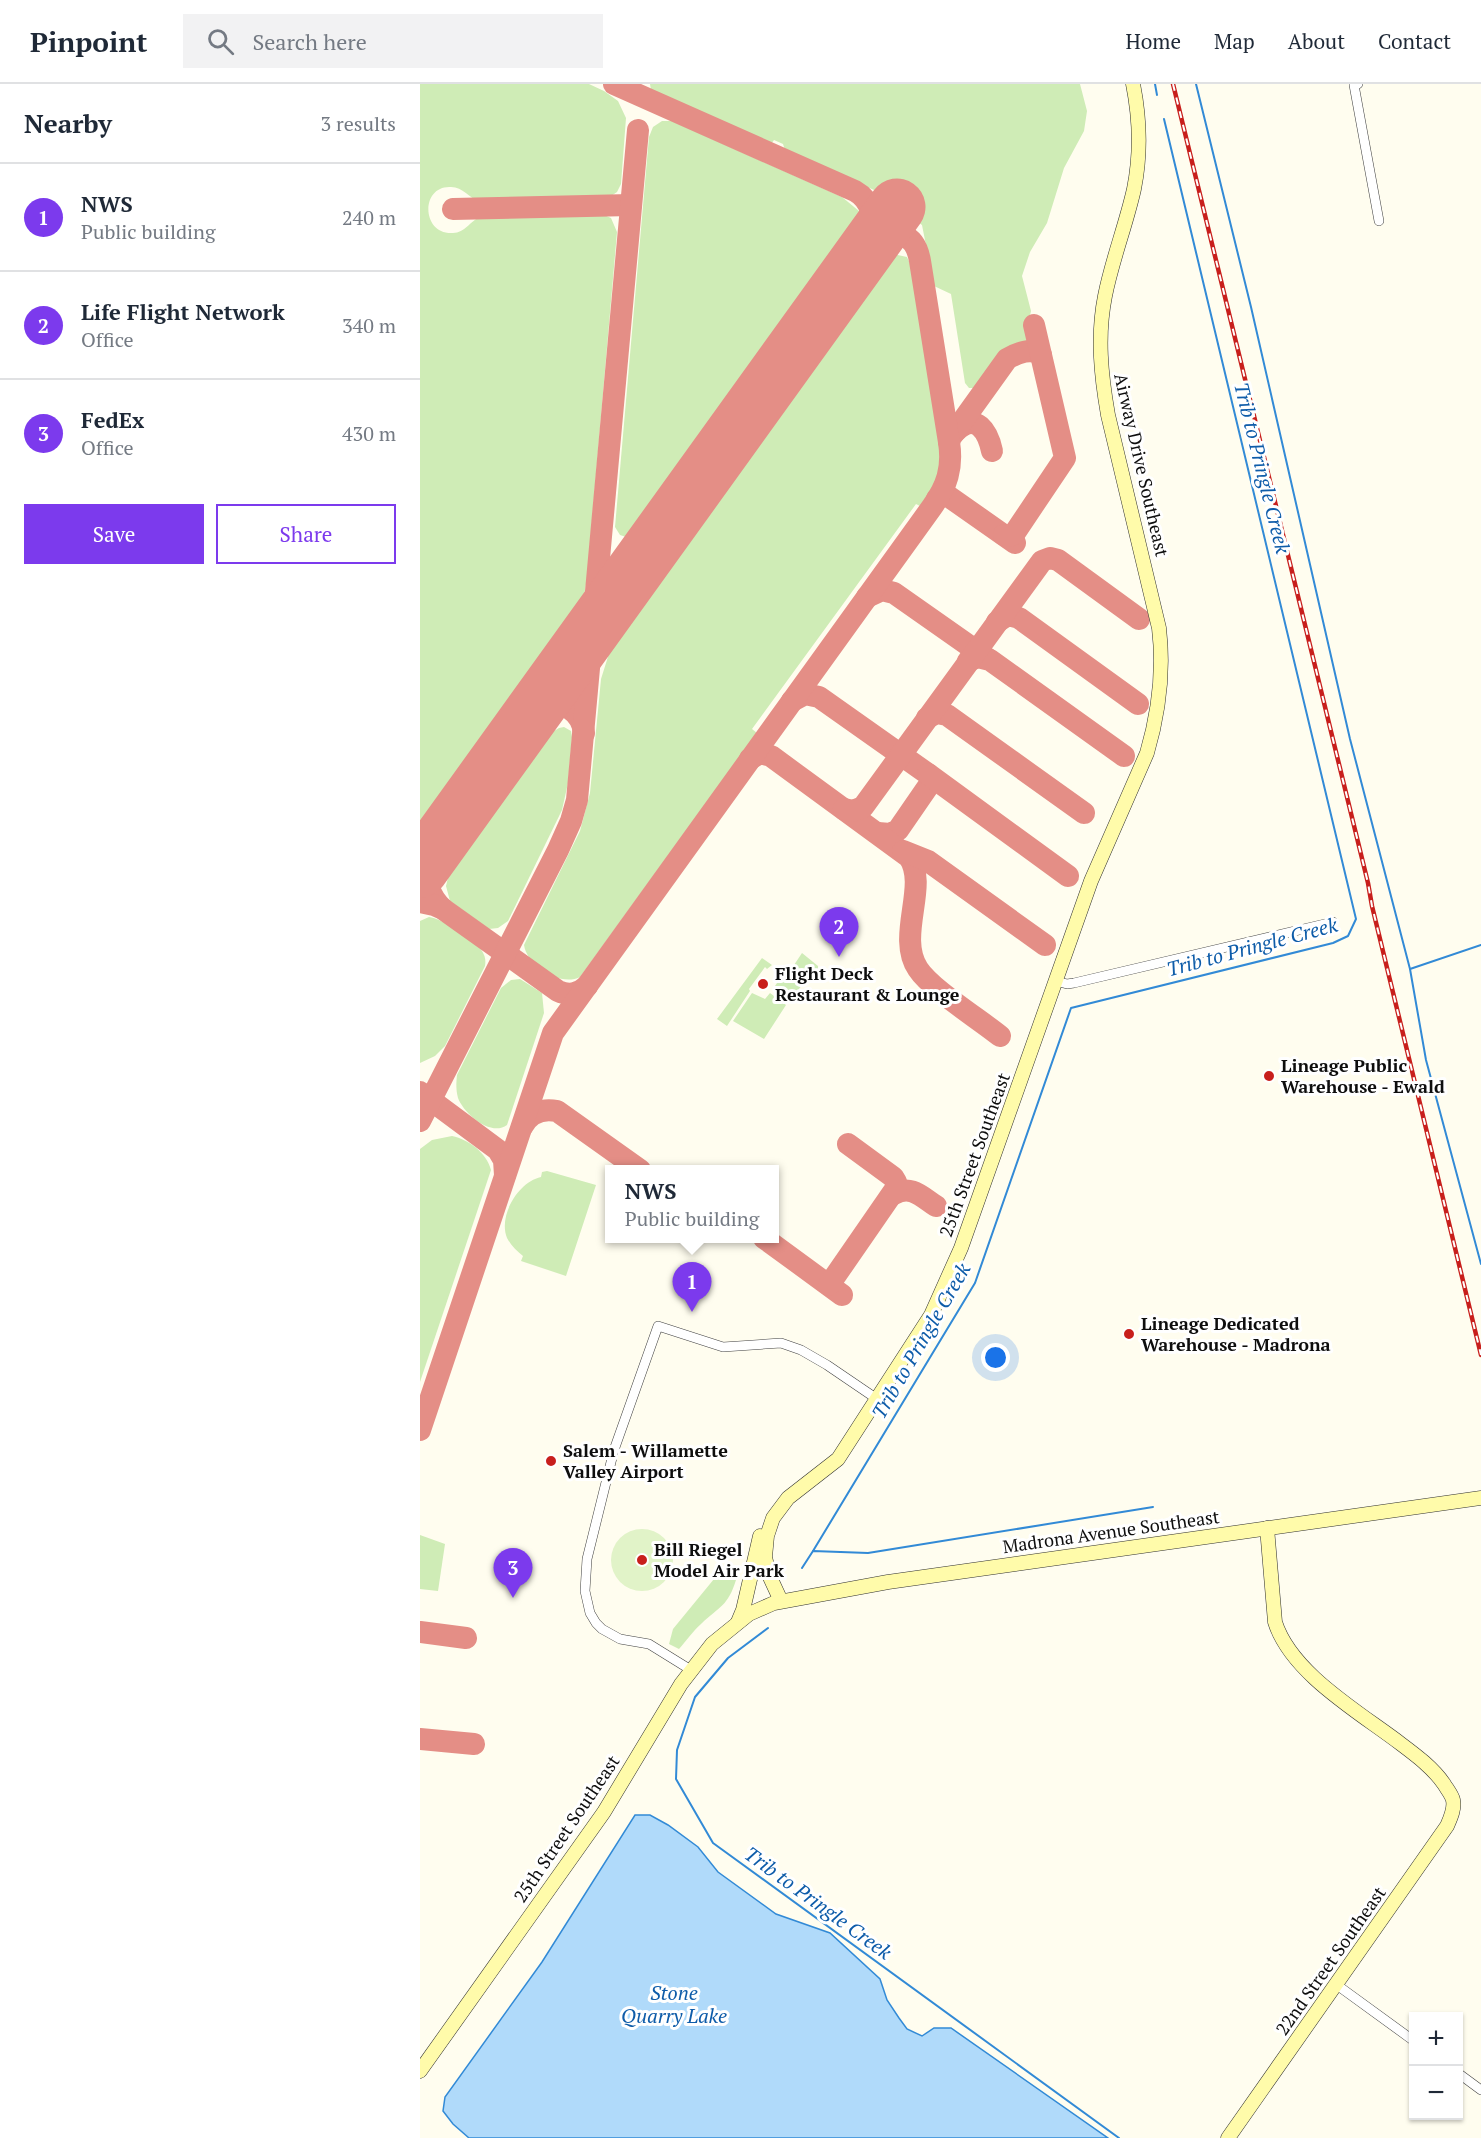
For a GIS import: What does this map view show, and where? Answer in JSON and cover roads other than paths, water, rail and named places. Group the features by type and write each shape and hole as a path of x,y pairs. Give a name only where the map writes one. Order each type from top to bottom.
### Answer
{"street":[{"name":"Airway Drive Southeast","path":"1133,84 1139,136 1136,173 1105,297 1100,348 1103,390 1108,415 1156,611 1161,641 1160,678"},
{"path":"1356,84 1379,221"},
{"name":"25th Street Southeast","path":"781,1601 771,1579 765,1557 767,1536 774,1518 788,1498 838,1459 920,1332 941,1294 961,1248 993,1152 1094,872 1147,753 1154,726 1160,678"},
{"path":"1056,981 1066,984 1333,922"},
{"path":"691,1670 649,1644 620,1639 602,1629 590,1612 585,1591 587,1559 614,1450 658,1326 723,1347 781,1343 827,1365 877,1399"},
{"name":"Madrona Avenue Southeast","path":"743,1618 781,1601 888,1582 1481,1498"},
{"path":"743,1618 762,1533 767,1523 774,1518"},
{"name":"22nd Street Southeast","path":"1228,2138 1447,1826 1452,1814 1454,1799 1437,1773 1307,1673 1284,1643 1275,1622 1267,1528"},
{"name":"25th Street Southeast","path":"420,2071 604,1812 681,1683 712,1644 743,1618"},
{"path":"1337,1985 1409,2038"},
{"path":"1463,2077 1481,2090"}],"water":[{"name":"Stone Quarry Lake","path":"635,1815 650,1815 668,1825 698,1847 718,1872 776,1914 830,1933 880,1979 887,2000 907,2029 922,2036 934,2028 951,2028 1108,2138 469,2138 453,2124 443,2111 445,2097 542,1962"}],"waterway":[{"name":"Trib to Pringle Creek","path":"1155,84 1157,95"},
{"name":"Trib to Pringle Creek","path":"1196,84 1251,307 1350,739 1410,969 1426,1060 1481,1264"},
{"name":"Trib to Pringle Creek","path":"813,1551 975,1283 1071,1008 1333,943 1348,936 1356,919 1164,119"},
{"name":"Trib to Pringle Creek","path":"1410,969 1481,945"},
{"name":"Trib to Pringle Creek","path":"802,1568 813,1551 868,1553 1153,1507"},
{"name":"Trib to Pringle Creek","path":"768,1628 728,1658 695,1697 677,1750 676,1779 713,1843 1119,2138"}],"railway":[{"path":"1173,84 1481,1355"}],"place":[{"name":"Life Flight Network","path":"839,957"},
{"name":"Flight Deck Restaurant & Lounge","path":"763,984"},
{"name":"Lineage Public Warehouse - Ewald","path":"1269,1076"},
{"name":"NWS","path":"692,1312"},
{"name":"Lineage Dedicated Warehouse - Madrona","path":"1129,1334"},
{"name":"Salem - Willamette Valley Airport","path":"551,1461"},
{"name":"Bill Riegel Model Air Park","path":"642,1560"},
{"name":"FedEx","path":"513,1598"}]}
